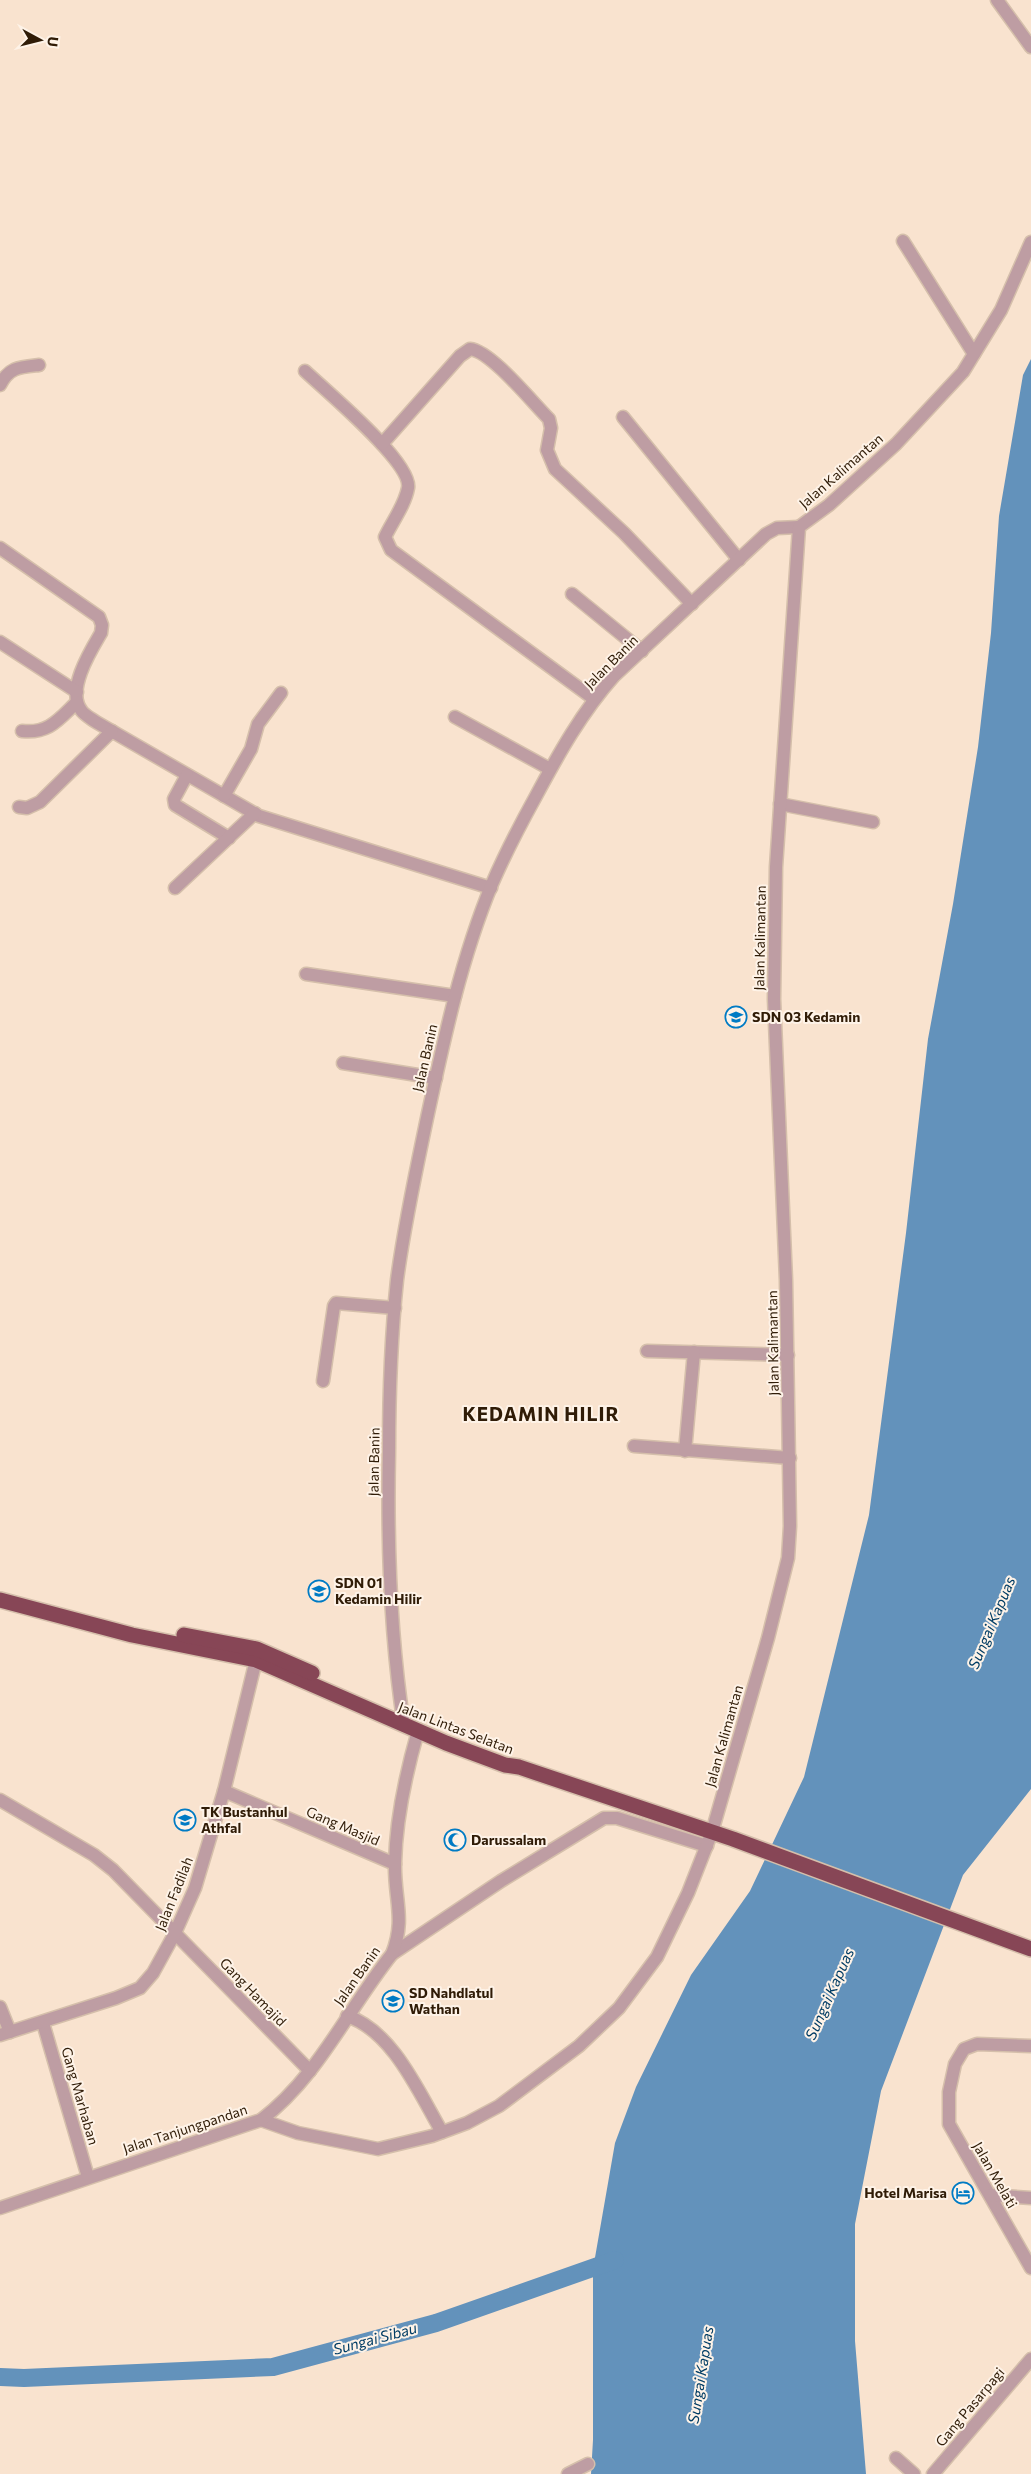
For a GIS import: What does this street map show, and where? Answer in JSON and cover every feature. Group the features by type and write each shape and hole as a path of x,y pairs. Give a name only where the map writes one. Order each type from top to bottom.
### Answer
{"highway":[{"name":"Jalan Lintas Selatan","path":"0,1592 102,1623 257,1649 427,1732 514,1761 519,1767 710,1839 733,1839 1031,1949"},
{"name":"Jalan Lintas Selatan","path":"0,1600 256,1660 403,1720"}],"street":[{"path":"997,0 1031,47"},
{"path":"904,241 974,354"},
{"name":"Jalan Kalimantan","path":"710,1839 768,1638 788,1558 790,1458 788,1355 774,999 776,867 798,528 829,504 896,444 950,386 974,354 1001,310 1031,242"},
{"path":"382,444 460,356 470,349 478,350 491,360 549,419 551,428 547,450 555,469 624,533 692,604"},
{"path":"0,385 8,372 14,368 39,365"},
{"path":"305,371 382,444 406,471 409,487 385,537 387,544 594,699"},
{"path":"623,417 739,560"},
{"name":"Jalan Banin","path":"403,1720 388,1542 389,1411 395,1308 406,1224 455,996 491,888 509,847 550,769 594,699 766,534 777,528 798,528"},
{"path":"0,548 99,616 102,624 101,632 78,678 77,697 81,710 112,731 186,775 255,813 288,826 491,888"},
{"path":"572,594 642,651"},
{"path":"0,642 77,697"},
{"path":"224,796 251,749 258,724 281,693"},
{"path":"22,731 41,732 48,728 77,697"},
{"path":"455,716 550,769"},
{"path":"19,807 27,808 40,802 112,731"},
{"path":"186,775 174,799 175,805 229,838"},
{"path":"780,804 873,822"},
{"path":"174,888 255,813"},
{"path":"306,974 455,996"},
{"path":"343,1063 436,1078"},
{"path":"323,1380 334,1306 339,1303 395,1308"},
{"path":"647,1350 788,1355"},
{"path":"685,1451 694,1352"},
{"path":"634,1446 790,1458"},
{"name":"Jalan Fadilah","path":"5,2034 43,2023 140,1988 153,1973 175,1933 194,1888 224,1791 256,1660"},
{"name":"Jalan Banin","path":"261,2120 284,2103 310,2071 392,1954 399,1936 400,1918 395,1864 397,1836 410,1760 427,1732"},
{"name":"Gang Masjid","path":"224,1791 395,1864"},
{"name":"Gang Hamajid","path":"0,1800 94,1855 113,1870 310,2071"},
{"path":"392,1954 501,1881 604,1818 617,1818 710,1839"},
{"name":"Jalan Tanjungpandan","path":"0,2208 261,2120 298,2133 378,2149 407,2144 467,2124 522,2090 579,2046 619,2008 657,1957 688,1894 710,1839"},
{"path":"0,2007 5,2034"},
{"path":"347,2016 361,2020 380,2035 406,2069 442,2132"},
{"name":"Gang Marhaban","path":"43,2023 88,2177"},
{"name":"Jalan Melati","path":"1031,2046 977,2044 964,2048 955,2064 949,2092 948,2124 1031,2268"},
{"path":"990,2195 1031,2198"},
{"name":"Gang Pasarpagi","path":"933,2474 1031,2359"},
{"path":"896,2458 914,2474"},
{"path":"568,2474 588,2464"}],"water":[{"name":"Sungai Kapuas","path":"1031,359 1031,1789 963,1875 881,2091 855,2224 855,2341 866,2474 591,2474 593,2440 593,2269 615,2143 636,2087 691,1975 750,1891 804,1777 869,1515 906,1233 928,1039 953,904 978,747 991,633 999,516 1023,375"}],"waterway":[{"name":"Sungai Sibau","path":"0,2377 24,2378 273,2367 436,2323 615,2260"}],"place":[{"name":"SDN 03 Kedamin","path":"736,1017"},
{"name":"SDN 01 Kedamin Hilir","path":"319,1591"},
{"name":"TK Bustanhul Athfal","path":"185,1820"},
{"name":"Darussalam","path":"455,1840"},
{"name":"SD Nahdlatul Wathan","path":"393,2001"},
{"name":"Hotel Marisa","path":"963,2193"}],"district":[{"name":"KEDAMIN HILIR","path":"541,1414"}]}
